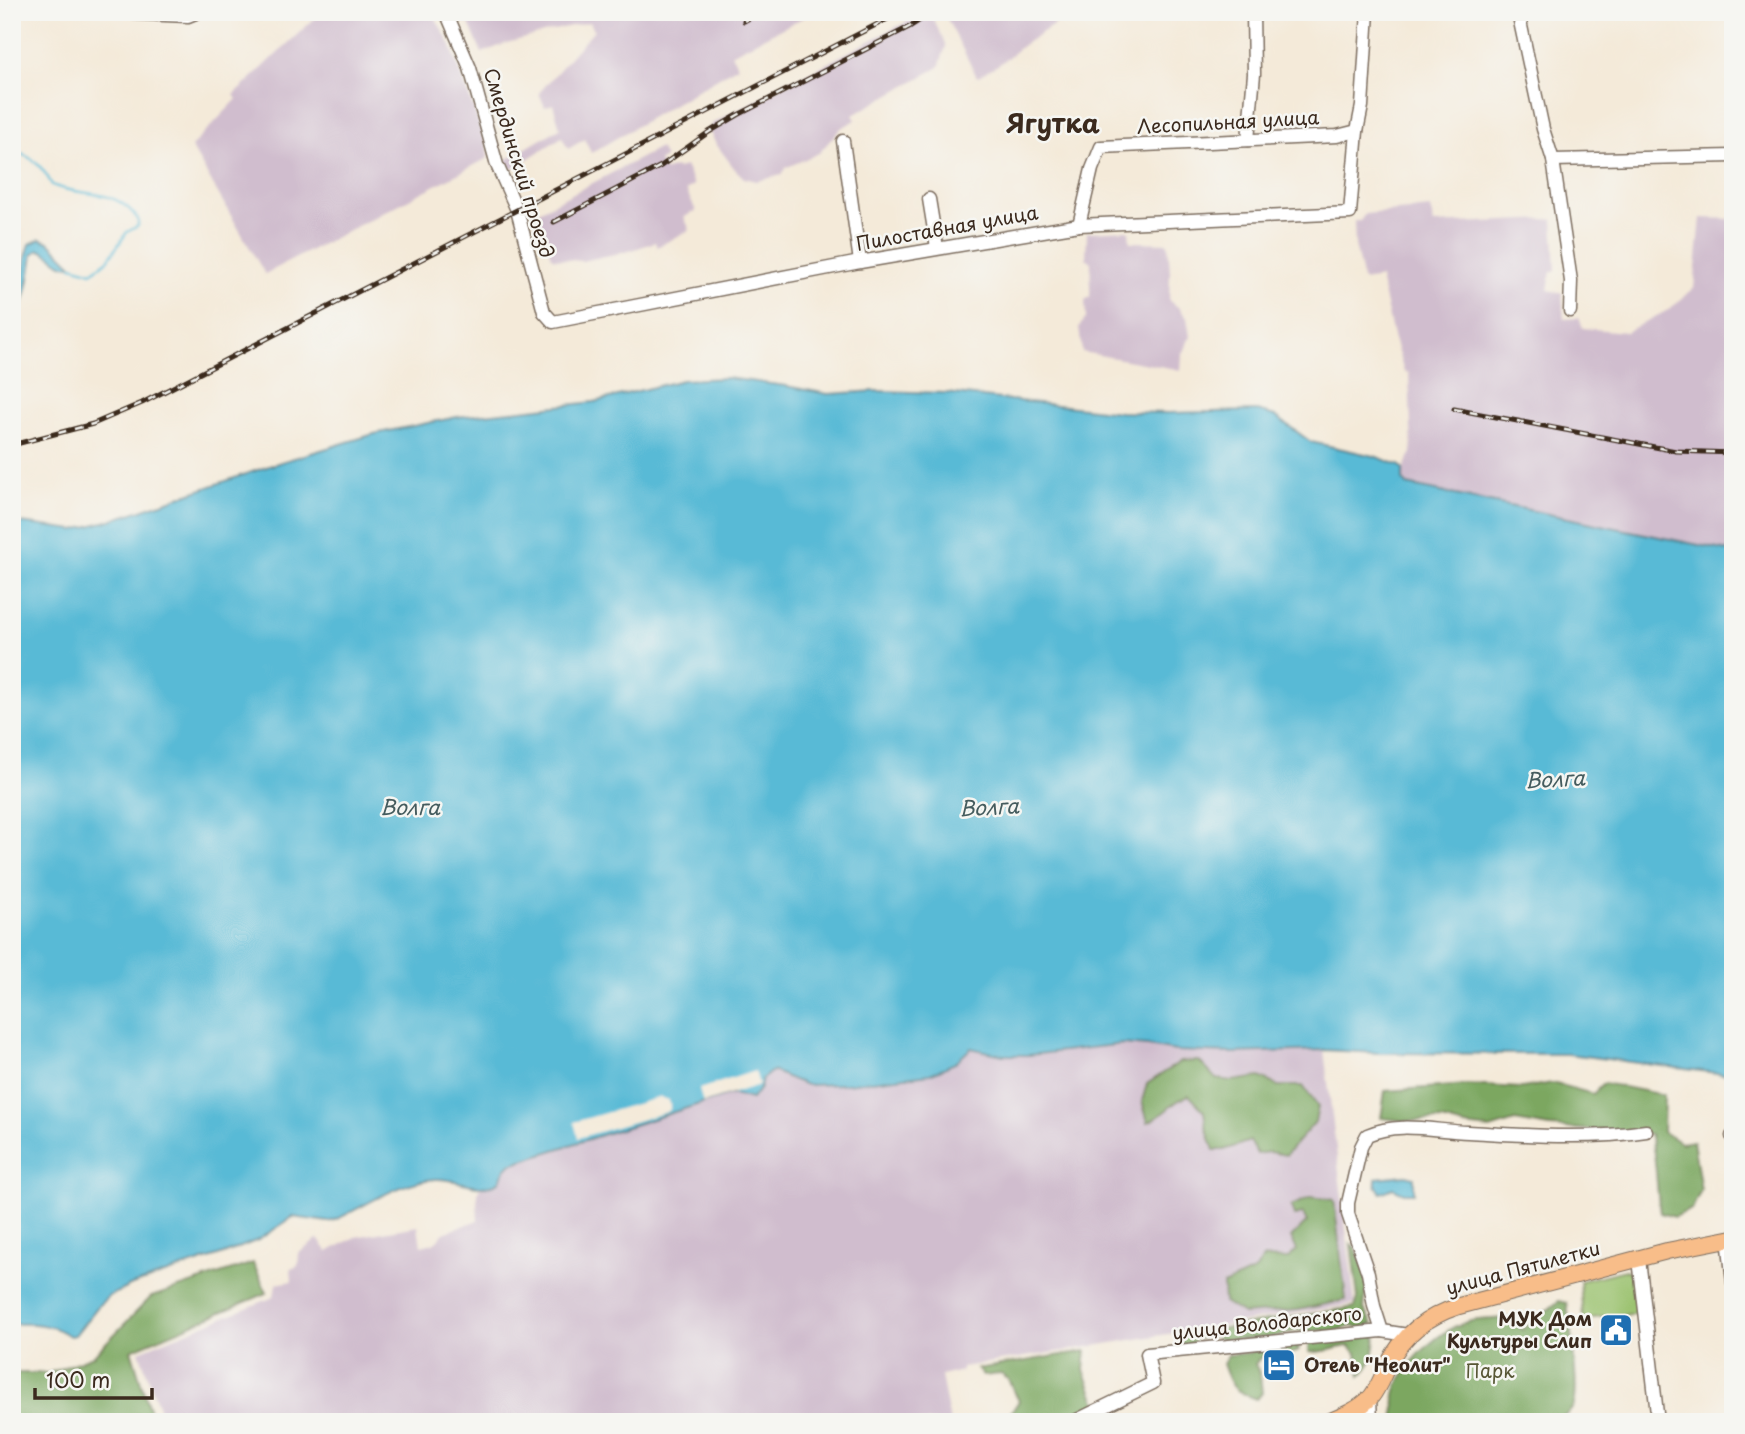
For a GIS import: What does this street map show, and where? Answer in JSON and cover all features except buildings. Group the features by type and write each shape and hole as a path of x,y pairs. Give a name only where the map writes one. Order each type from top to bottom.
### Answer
{"main road":[{"name":"улица Пятилетки","path":"1370,1398 1393,1355 1408,1335 1427,1320 1459,1306 1730,1238"},
{"path":"1328,1422 1354,1410 1370,1398"}],"street":[{"path":"120,13 188,16 198,12"},
{"name":"Смердинский проезд","path":"446,12 470,68 497,165 517,211 544,312 549,320 556,322"},
{"path":"1248,140 1254,74 1253,12"},
{"path":"1357,131 1362,106 1367,12"},
{"path":"1518,12 1543,129 1553,160 1571,281 1570,311"},
{"name":"Пилоставная улица","path":"556,322 860,262 1079,225 1350,213 1357,131"},
{"name":"Лесопильная улица","path":"1079,225 1092,169 1101,147 1337,136 1357,131"},
{"path":"843,141 860,262"},
{"path":"1553,160 1733,156"},
{"path":"929,199 937,248"},
{"path":"1408,1335 1382,1331 1374,1307 1368,1273 1350,1223 1348,1203 1360,1147 1367,1135 1394,1126 1525,1135 1616,1136 1646,1131"},
{"path":"1730,1238 1733,1283"},
{"path":"1639,1259 1658,1422"},
{"name":"улица Володарского","path":"1073,1422 1153,1383 1147,1354 1382,1331"},
{"path":"1370,1398 1371,1422"}],"shaded area":[{"path":"321,12 432,12 450,44 487,146 488,158 265,274 191,147 237,99 234,95"},
{"path":"464,12 814,12 731,54 738,66 591,153 585,139 568,149 562,137 510,170 506,160 560,128 553,104 545,107 539,93 594,30 590,22 507,43 482,53"},
{"path":"925,12 930,12 946,46 939,67 853,115 856,120 841,128 819,153 785,168 782,175 756,181 744,178 716,144 708,129 713,123"},
{"path":"1073,12 977,77 944,13"},
{"path":"660,148 665,158 659,161 664,171 685,166 694,185 686,190 696,211 684,217 690,230 657,247 655,242 629,251 582,261 552,258 536,219 537,212"},
{"path":"1431,208 1433,224 1553,219 1556,271 1551,271 1548,290 1562,293 1564,319 1579,318 1583,328 1626,332 1670,309 1694,288 1701,218 1733,219 1733,552 1407,485 1404,482 1403,469 1412,453 1409,374 1404,372 1393,336 1380,278 1363,281 1355,245 1354,221 1360,221 1365,214"},
{"path":"1129,230 1130,242 1168,243 1169,301 1187,318 1190,337 1182,354 1181,370 1082,352 1079,327 1086,318 1085,300 1090,297 1091,262 1086,258 1087,232"},
{"path":"1123,1044 1176,1051 1232,1053 1324,1050 1355,1304 962,1367 962,1371 941,1376 950,1422 164,1422 139,1351 274,1297 276,1284 292,1281 291,1269 298,1266 299,1253 318,1239 328,1252 355,1237 418,1226 421,1246 434,1243 444,1233 478,1220 479,1188 499,1182 510,1164 731,1094 739,1094 747,1099 756,1096 762,1079 771,1071 806,1085 846,1084 930,1074 955,1063 971,1048 1003,1055 1029,1055"}],"green space":[{"path":"1199,1061 1216,1079 1232,1081 1260,1077 1278,1086 1303,1086 1318,1107 1315,1122 1286,1155 1269,1152 1257,1154 1250,1141 1224,1150 1214,1150 1204,1111 1189,1095 1148,1122 1142,1101 1147,1084 1180,1062"},
{"path":"1552,1083 1593,1094 1604,1083 1664,1095 1663,1132 1681,1143 1693,1141 1701,1190 1692,1209 1674,1217 1660,1213 1650,1134 1550,1127 1515,1121 1490,1129 1442,1120 1405,1121 1381,1118 1385,1091 1467,1085 1522,1088"},
{"path":"1311,1197 1334,1200 1346,1300 1298,1310 1243,1314 1224,1302 1223,1285 1256,1270 1263,1258 1287,1259 1297,1250 1291,1238 1307,1222 1303,1214 1294,1216 1291,1206"},
{"path":"1351,1244 1356,1248 1367,1278 1364,1309 1373,1324 1332,1332 1319,1330 1308,1333 1297,1330 1267,1338 1224,1340 1212,1336 1197,1339 1185,1347 1180,1341 1180,1335 1355,1307 1358,1298"},
{"path":"253,1263 267,1293 131,1350 153,1422 12,1422 12,1373 49,1373 93,1356 151,1297"},
{"path":"1625,1270 1636,1275 1641,1313 1583,1319 1580,1281"},
{"name":"Парк","path":"1559,1301 1567,1303 1576,1387 1573,1407 1566,1415 1551,1422 1395,1422 1395,1394 1399,1383 1414,1360 1436,1339 1459,1325 1480,1320 1509,1318 1522,1330"},
{"path":"1376,1335 1371,1362 1360,1376 1357,1353 1349,1346 1309,1352 1309,1343"},
{"path":"1297,1343 1299,1350 1293,1353 1266,1355 1255,1364 1260,1374 1262,1393 1257,1399 1238,1390 1231,1383 1223,1364 1228,1355 1249,1353 1261,1347"},
{"path":"1086,1351 1084,1370 1102,1416 1112,1422 1017,1422 1010,1414 1019,1401 1008,1379 1001,1374 983,1376 977,1369"}],"water":[{"path":"40,239 49,242 73,266 63,264 39,250 33,254 24,299 12,324 30,244"},
{"name":"Волга","path":"727,378 828,394 877,391 946,393 1120,412 1257,411 1275,416 1311,442 1374,456 1399,465 1403,469 1403,480 1407,485 1733,552 1733,1075 1568,1054 1324,1050 1232,1053 1176,1051 1123,1044 1029,1055 1003,1055 971,1048 955,1063 930,1074 846,1084 806,1085 772,1071 762,1079 760,1088 752,1099 731,1094 510,1164 499,1182 491,1185 476,1186 444,1179 423,1181 397,1189 328,1222 293,1217 258,1240 132,1285 109,1296 75,1335 70,1336 43,1325 12,1324 12,522 75,530 374,434 457,417 594,402 682,380"},
{"path":"1406,1175 1414,1177 1414,1193 1404,1193 1393,1188 1381,1193 1376,1185 1376,1178"}],"pier":[{"path":"755,1071 759,1085 703,1103 699,1089"},
{"path":"660,1097 669,1100 670,1110 578,1138 574,1122"}],"waterway":[{"path":"12,153 31,159 52,185 109,197 119,201 138,219 138,226 127,232 108,260 92,272 72,266"}],"railway":[{"path":"744,21 760,12"},
{"path":"12,445 93,424 142,403 901,12"},
{"path":"554,222 661,166 738,115 911,26 933,12"},
{"path":"1454,409 1676,451 1733,453"}],"place":[{"name":"МУК Дом Культуры Слип","path":"1616,1330"},
{"name":"Отель \"Неолит\"","path":"1279,1365"}],"district":[{"name":"Ягутка","path":"1053,124"}]}
